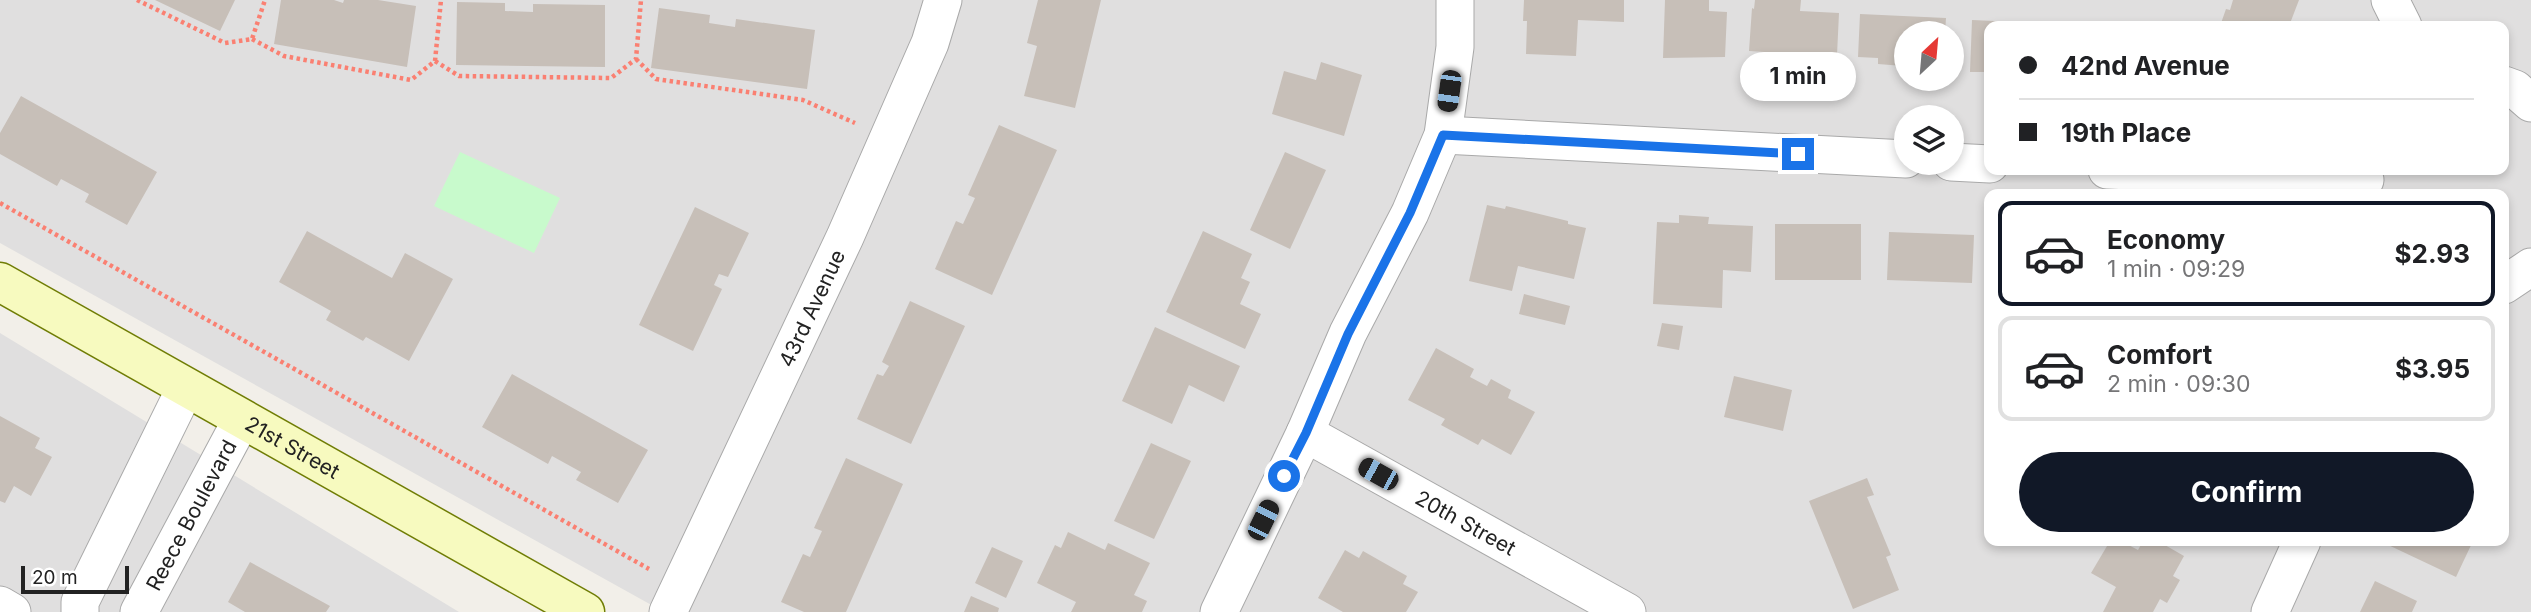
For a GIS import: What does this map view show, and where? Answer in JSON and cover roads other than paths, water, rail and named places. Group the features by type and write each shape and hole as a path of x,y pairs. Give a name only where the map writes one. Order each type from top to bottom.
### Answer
{"street":[{"name":"43rd Avenue","path":"671,606 845,237 930,43 943,0"},
{"path":"1219,612 1306,433 1348,334 1410,213 1443,135 1455,47 1455,0"},
{"path":"2390,0 2400,21"},
{"path":"2509,87 2531,103"},
{"path":"1443,135 1894,158"},
{"path":"1964,163 1984,164"},
{"path":"2225,175 2367,181"},
{"path":"2509,282 2531,267"},
{"name":"21st Street","path":"0,282 585,612"},
{"path":"80,612 80,602 186,387"},
{"name":"Reece Boulevard","path":"139,612 242,419"},
{"name":"20th Street","path":"1306,433 1627,612"},
{"path":"2270,612 2300,546"},
{"path":"0,605 12,612"}]}
